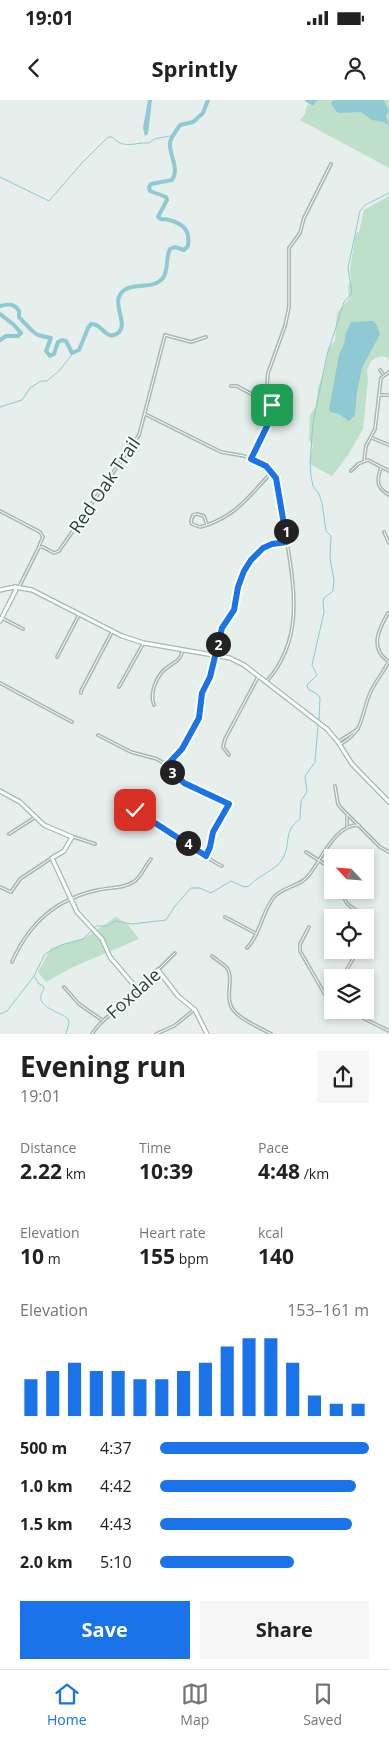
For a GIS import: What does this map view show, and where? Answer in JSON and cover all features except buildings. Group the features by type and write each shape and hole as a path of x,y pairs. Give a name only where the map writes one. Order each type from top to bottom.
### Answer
{"main road":[{"path":"1,620 17,587"},
{"path":"0,590 17,587 41,593 130,640 215,654 237,661 323,725 339,743 352,764 389,802"},
{"path":"0,791 20,802 35,818 49,828 72,837 64,851 52,858 77,912 98,935 106,946 110,957 138,990"},
{"path":"158,970 178,997 195,1010 207,1034"},
{"name":"Foxdale","path":"138,990 158,970"}],"street":[{"path":"251,459 272,416 272,405 266,390 267,377 285,326 289,308 289,248 300,233 304,218 331,164"},
{"name":"Red Oak Trail","path":"38,549 41,546 54,553 59,551 138,437 165,335 191,342 206,338"},
{"path":"380,370 384,374"},
{"path":"364,461 366,446 375,429 381,378 389,372"},
{"path":"232,386 237,386 272,405"},
{"path":"378,395 389,395"},
{"path":"145,414 221,452 251,459 266,466 276,478 294,590 292,626 285,654 266,682"},
{"path":"371,437 389,445"},
{"path":"351,471 358,464 368,460 389,472"},
{"path":"381,468 378,485 380,489 389,495"},
{"path":"207,525 201,514 193,516 191,521 194,526 200,527 207,525 224,518 247,500 272,472"},
{"path":"0,511 41,533 43,537 17,587"},
{"path":"384,532 389,543"},
{"path":"167,765 182,749 199,718 202,693 210,677 223,625 234,610 240,581 248,564 263,548 272,544 287,542"},
{"path":"339,743 355,734 371,691 389,661 378,649 376,641 388,613"},
{"path":"57,657 80,614"},
{"path":"1,620 23,629"},
{"path":"81,693 112,632"},
{"path":"119,687 144,643"},
{"path":"154,705 152,694 160,677 168,667 181,657 183,649"},
{"path":"229,755 223,747 224,739 258,676"},
{"path":"0,683 72,722"},
{"path":"98,735 132,752 157,759 167,765 184,783 229,804 213,832 206,856"},
{"path":"336,786 338,804 380,847 389,852"},
{"path":"117,795 135,810 222,866"},
{"path":"247,948 274,898 281,891 305,879 327,848 347,826 347,814"},
{"path":"9,834 35,818"},
{"path":"347,826 359,825"},
{"path":"72,837 95,844"},
{"path":"306,852 324,863"},
{"path":"0,887 11,892 20,879 41,863 52,858"},
{"path":"12,962 24,937 38,921 54,908 87,892 123,887 129,884 139,877 151,859"},
{"path":"344,899 347,905 354,909"},
{"path":"225,917 256,933"},
{"path":"309,927 300,944 300,951 324,993"},
{"name":"Foxdale","path":"158,970 175,953"},
{"path":"212,956 229,971 228,997 234,1010 240,1016 271,1034"},
{"path":"64,987 79,1004 102,1021"},
{"name":"Foxdale","path":"92,1034 102,1021 126,1004 138,990"},
{"path":"156,1034 174,1026 195,1010"},
{"path":"364,1019 389,1031"}],"green space":[{"path":"317,100 389,100 389,168 300,120 305,114 307,105 313,104"},
{"path":"389,196 389,359 382,356 371,361 367,370 368,381 363,429 348,455 332,476 310,464 313,446 309,440 310,415 316,406 318,388 325,368 328,348 335,341 337,313 349,299 348,287 351,279 350,270 355,237 357,232 359,232 364,210"},
{"path":"116,917 127,923 139,939 73,967 46,982 38,972 51,948 83,939"}],"water":[{"path":"148,100 152,100 148,134 145,136 143,128"},
{"path":"333,100 383,100 389,110 386,116 389,126 384,122 372,120 361,112 337,112 331,104"},
{"path":"373,321 380,334 362,368 355,415 349,421 339,414 330,412 329,409 339,355 351,322"}],"waterway":[{"path":"0,306 13,305 19,311 19,317 33,332 51,338 46,351 50,356 54,354 58,342 62,340 66,341 72,353 79,350 91,324 98,326 105,333 111,335 119,332 122,323 118,301 122,292 127,288 158,282 165,275 170,249 175,247 184,250 188,246 188,236 185,228 167,219 158,217 167,200 166,197 150,191 149,187 151,184 172,180 175,166 170,148 171,139 180,125 193,122 203,113 208,100"},
{"path":"307,100 312,103 315,100"},
{"path":"0,177 49,201 81,164 108,137 112,137 121,143 130,144 149,143 154,139 175,135"},
{"path":"319,721 320,698 308,689 307,685 317,675 312,665 324,612 323,602 324,598 333,591 334,580 330,558 331,536 326,531 322,503 319,494 313,486 311,476 313,423 327,355 344,302 352,293 348,268 360,211 365,205 389,193"},
{"path":"0,314 21,333 18,336 6,336 0,340"},
{"path":"0,407 22,400 30,388 41,381 47,381 60,370 73,353"},
{"path":"0,1014 7,1011 34,976 45,954 61,945 83,939 96,926 108,926 115,921 132,924 166,920 175,906 191,888 200,888 211,893 231,881 244,887 249,886 276,866 285,853 291,828 300,819 301,801 307,792 305,776 315,762 318,725"},
{"path":"35,977 38,983 44,987 41,995 43,1003 68,1019 69,1023 66,1034"}],"route":[{"path":"135,810 206,856 213,832 229,804 184,783 167,765 182,749 199,718 202,693 210,677 222,628 234,610 238,587 244,571 251,560 263,548 272,544 287,542 276,478 266,466 251,459 272,416 272,405"}]}
